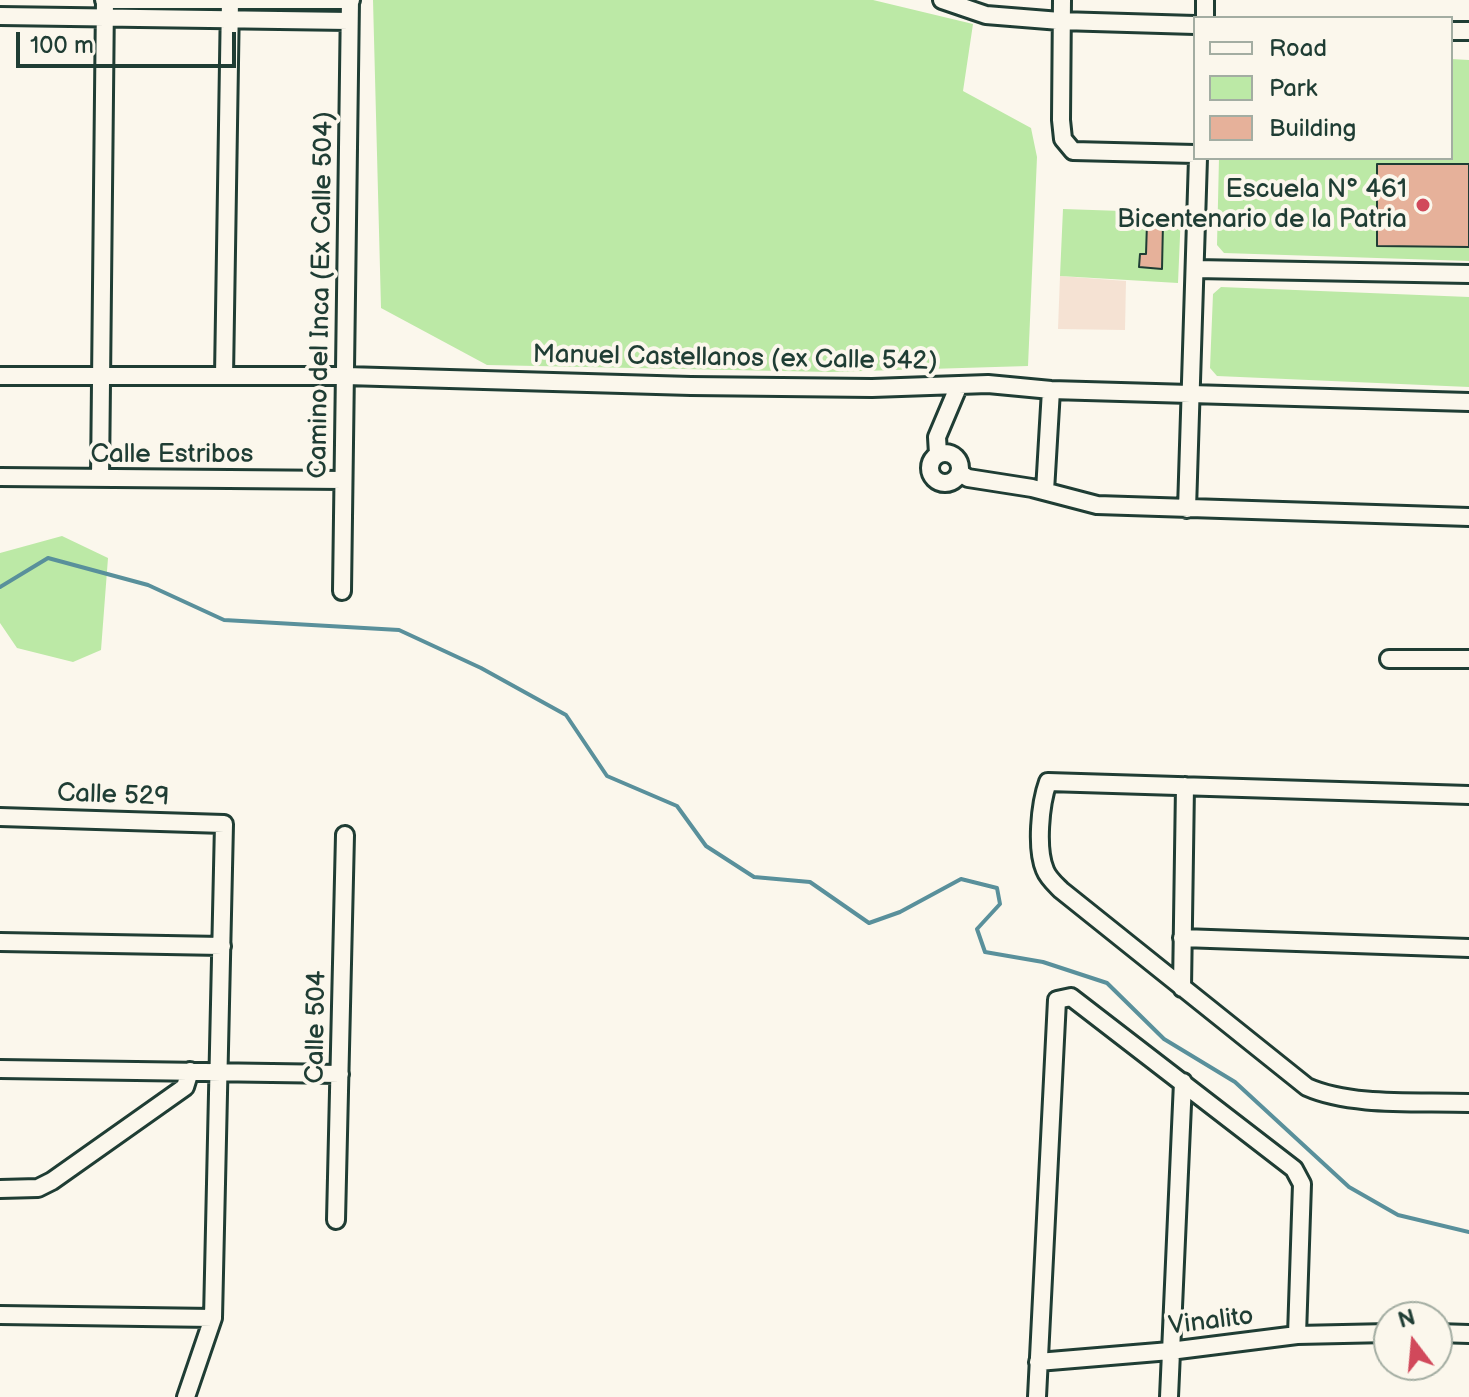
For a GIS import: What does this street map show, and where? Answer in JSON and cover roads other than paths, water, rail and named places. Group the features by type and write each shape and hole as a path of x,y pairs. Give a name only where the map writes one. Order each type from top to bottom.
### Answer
{"street":[{"path":"100,478 105,0 350,0"},
{"name":"Camino del Inca (Ex Calle 504)","path":"342,591 350,0"},
{"path":"942,0 986,15 1060,21 1193,25"},
{"path":"1062,0 1061,120 1063,139 1073,151 1193,156"},
{"path":"224,376 230,1"},
{"path":"0,16 349,21"},
{"path":"1187,509 1197,160"},
{"path":"1195,269 1469,274"},
{"name":"Manuel Castellanos (ex Calle 542)","path":"0,376 346,376 872,388 988,384 1051,390 1469,402"},
{"path":"938,454 953,455 960,463 960,473 949,483 935,480 930,467 938,454 937,437 959,385"},
{"path":"1038,489 1051,390"},
{"path":"960,473 968,478 1038,489 1097,505 1469,517"},
{"name":"Calle Estribos","path":"0,477 343,480"},
{"path":"1389,659 1469,659"},
{"path":"1469,795 1048,782 1042,797 1041,857 1046,874 1061,890 1307,1087 1325,1095 1469,1103"},
{"path":"1182,988 1185,786"},
{"name":"Calle 529","path":"0,817 224,824 222,946"},
{"name":"Calle 504","path":"336,1220 345,835"},
{"path":"1182,938 1469,948"},
{"path":"0,942 222,946 213,1318 186,1397"},
{"path":"1037,1397 1057,1000 1071,997 1294,1169 1302,1184 1297,1335"},
{"path":"0,1069 340,1074"},
{"path":"0,1189 38,1188 52,1181 185,1087 190,1071"},
{"path":"1169,1397 1183,1082"},
{"path":"0,1315 213,1318"},
{"name":"Vinalito","path":"1038,1362 1170,1351 1297,1335 1373,1333"}],"waterway":[{"path":"0,587 48,558 148,585 224,620 399,630 481,668 566,715 607,776 677,806 706,846 754,877 810,882 869,923 900,912 961,879 997,888 1000,904 977,929 985,952 1043,962 1107,983 1164,1039 1235,1082 1349,1187 1398,1215 1469,1232"}],"place":[{"name":"Escuela N° 461 Bicentenario de la Patria","path":"1423,205"}]}
